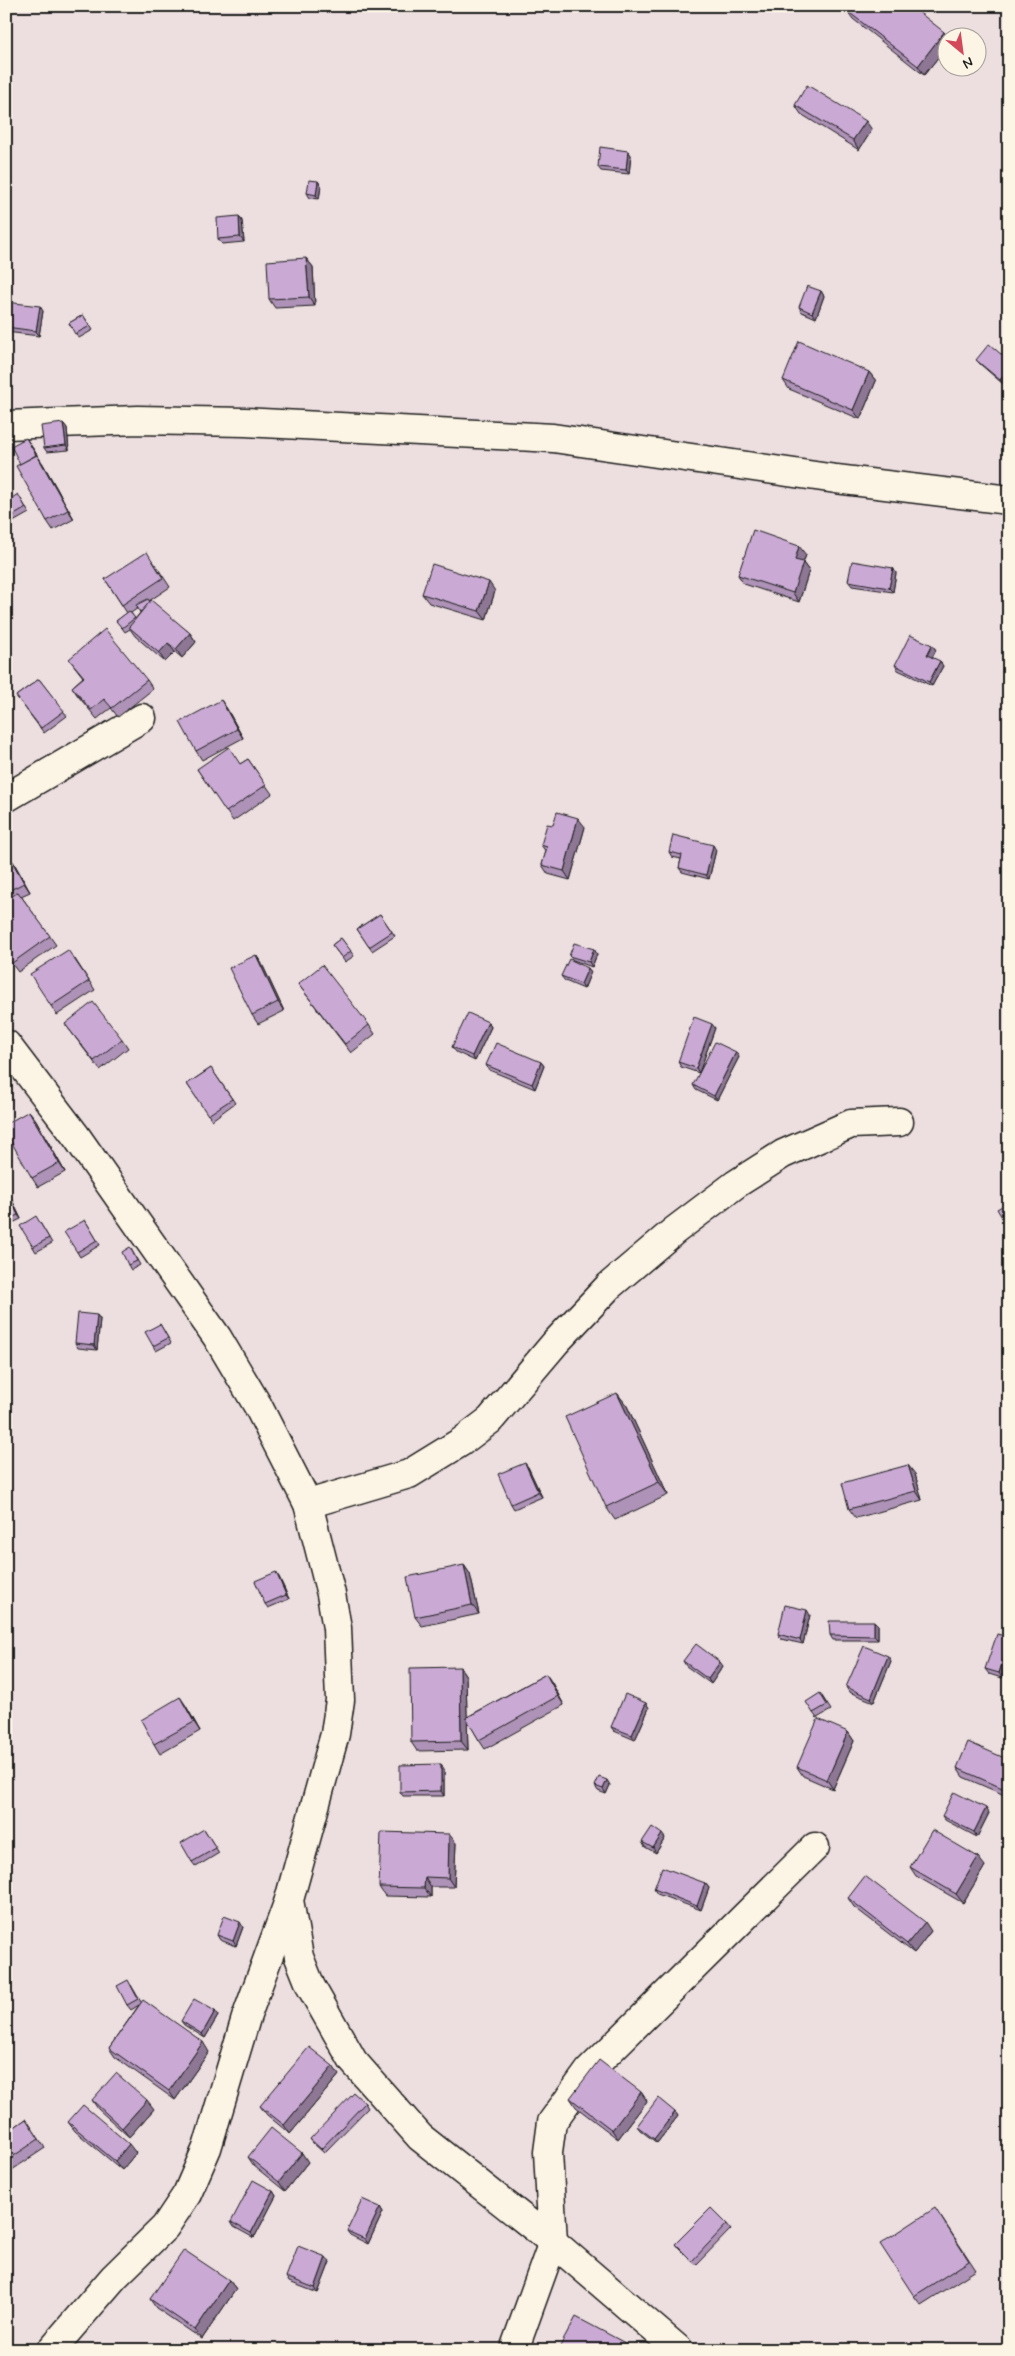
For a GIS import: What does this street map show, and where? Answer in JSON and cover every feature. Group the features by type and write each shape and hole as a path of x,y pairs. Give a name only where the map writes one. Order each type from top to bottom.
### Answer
{"street":[{"path":"6,425 138,420 245,422 553,438 836,479 1009,500"},
{"path":"6,798 142,718"},
{"path":"6,1044 76,1136 217,1337 258,1406 308,1504 334,1611 339,1664 340,1700 335,1734 289,1900 246,2018 207,2148 187,2194 165,2227 114,2277 51,2350"},
{"path":"308,1504 409,1474 461,1442 490,1420 556,1342 608,1286 674,1230 736,1184 784,1154 851,1124 899,1122"},
{"path":"514,2350 553,2242 548,2152 552,2122 589,2071 815,1847"},
{"path":"289,1900 300,1957 312,1987 353,2061 420,2137 553,2242 679,2350"}],"building":[{"path":"849,6 911,6 939,28 938,40 918,66 846,10"},
{"path":"807,85 866,121 853,140 795,105"},
{"path":"600,147 628,151 626,170 598,167"},
{"path":"309,180 318,181 316,195 307,193"},
{"path":"239,216 240,237 218,239 217,218"},
{"path":"306,258 309,297 269,299 267,261"},
{"path":"807,286 821,291 812,313 799,307"},
{"path":"6,302 40,306 36,331 6,327"},
{"path":"83,315 90,326 75,334 69,323"},
{"path":"799,341 869,372 853,410 783,380"},
{"path":"989,344 1009,361 1009,369 1000,380 976,360"},
{"path":"63,423 66,445 44,448 41,426"},
{"path":"26,438 36,455 20,464 11,446"},
{"path":"37,455 68,510 47,521 16,466"},
{"path":"18,494 26,508 6,520 6,502"},
{"path":"753,530 799,546 795,560 803,562 793,593 738,575"},
{"path":"147,552 163,578 122,605 105,579"},
{"path":"852,561 893,568 889,588 848,581"},
{"path":"432,564 489,582 479,611 422,594"},
{"path":"148,599 150,602 140,612 136,605"},
{"path":"151,600 190,633 176,649 168,643 159,653 129,627"},
{"path":"129,611 135,618 122,628 116,621"},
{"path":"105,629 147,680 112,708 104,699 91,710 72,687 84,677 69,659"},
{"path":"910,635 932,645 927,655 940,661 929,682 895,665"},
{"path":"39,679 64,711 41,728 16,696"},
{"path":"221,700 237,729 196,751 180,722"},
{"path":"229,747 240,764 248,759 266,785 226,812 197,769"},
{"path":"557,812 578,818 564,871 542,865 547,847 541,845 547,824 553,825"},
{"path":"673,835 713,845 706,875 679,868 682,855 669,852"},
{"path":"6,854 8,854 24,883 6,892"},
{"path":"18,892 50,936 12,963 6,956 6,901"},
{"path":"380,914 392,932 369,947 357,929"},
{"path":"341,938 351,951 342,958 332,945"},
{"path":"574,943 594,949 589,962 569,956"},
{"path":"68,950 89,981 51,1006 30,974"},
{"path":"256,955 278,1002 252,1015 229,968"},
{"path":"569,959 588,968 581,984 561,976"},
{"path":"322,965 369,1025 345,1044 298,984"},
{"path":"93,1002 122,1039 94,1061 65,1024"},
{"path":"468,1013 488,1022 472,1056 452,1047"},
{"path":"694,1017 712,1024 696,1068 678,1062"},
{"path":"715,1042 736,1052 714,1096 693,1085"},
{"path":"496,1043 541,1062 532,1084 486,1065"},
{"path":"211,1068 232,1099 208,1115 187,1084"},
{"path":"29,1111 59,1163 32,1178 6,1133 6,1124"},
{"path":"6,1190 18,1215 6,1220"},
{"path":"1009,1202 1009,1229 997,1209"},
{"path":"36,1216 49,1238 33,1247 20,1226"},
{"path":"85,1220 97,1240 77,1252 64,1232"},
{"path":"130,1247 137,1261 128,1265 122,1252"},
{"path":"78,1313 97,1315 94,1345 75,1343"},
{"path":"160,1324 168,1338 153,1346 145,1332"},
{"path":"617,1393 659,1482 606,1507 565,1417"},
{"path":"525,1463 538,1492 511,1504 498,1474"},
{"path":"908,1465 916,1491 849,1509 842,1483"},
{"path":"464,1565 472,1605 415,1617 407,1577"},
{"path":"276,1572 286,1595 265,1604 255,1581"},
{"path":"785,1605 807,1610 800,1640 778,1634"},
{"path":"829,1621 874,1621 874,1636 830,1635"},
{"path":"997,1634 1009,1637 999,1673 985,1669"},
{"path":"696,1644 720,1662 708,1679 683,1661"},
{"path":"864,1646 888,1656 871,1698 846,1687"},
{"path":"460,1667 461,1741 411,1742 410,1668"},
{"path":"546,1674 558,1696 479,1740 466,1718"},
{"path":"820,1693 827,1705 813,1713 806,1702"},
{"path":"625,1694 646,1703 632,1735 611,1727"},
{"path":"180,1697 194,1722 154,1744 141,1720"},
{"path":"818,1719 848,1732 827,1780 797,1767"},
{"path":"968,1742 1009,1760 1009,1791 957,1768"},
{"path":"441,1764 441,1791 400,1792 400,1765"},
{"path":"599,1777 607,1780 603,1789 595,1786"},
{"path":"954,1792 986,1808 974,1832 942,1816"},
{"path":"652,1827 662,1834 653,1848 642,1842"},
{"path":"204,1829 216,1848 192,1862 181,1843"},
{"path":"932,1830 978,1857 956,1894 910,1867"},
{"path":"381,1832 449,1834 448,1878 425,1877 424,1888 379,1887"},
{"path":"662,1867 705,1883 697,1906 654,1889"},
{"path":"865,1876 925,1922 907,1944 848,1898"},
{"path":"224,1916 240,1922 233,1941 217,1935"},
{"path":"128,1980 138,1999 127,2005 117,1986"},
{"path":"194,1999 215,2011 202,2034 181,2021"},
{"path":"143,2000 203,2042 169,2091 109,2048"},
{"path":"309,2047 333,2066 284,2125 260,2106"},
{"path":"599,2060 641,2092 612,2130 570,2098"},
{"path":"116,2073 147,2100 122,2128 92,2100"},
{"path":"354,2093 365,2103 321,2149 310,2139"},
{"path":"658,2098 675,2112 654,2139 637,2126"},
{"path":"83,2105 129,2144 115,2161 68,2122"},
{"path":"26,2119 39,2139 6,2161 6,2133"},
{"path":"271,2128 302,2153 279,2182 248,2157"},
{"path":"253,2180 273,2191 251,2233 231,2222"},
{"path":"362,2199 380,2207 365,2239 347,2231"},
{"path":"711,2208 727,2224 692,2261 675,2244"},
{"path":"935,2208 969,2261 914,2296 880,2244"},
{"path":"298,2246 326,2257 315,2288 286,2277"},
{"path":"184,2250 229,2280 195,2330 150,2299"},
{"path":"576,2317 625,2343 621,2350 558,2350"}]}
